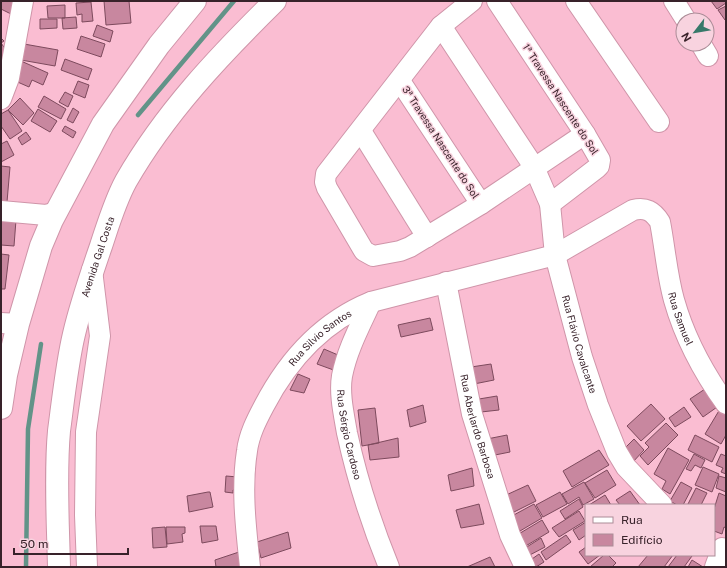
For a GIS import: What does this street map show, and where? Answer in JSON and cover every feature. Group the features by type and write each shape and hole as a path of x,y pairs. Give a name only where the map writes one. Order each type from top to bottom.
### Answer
{"main road":[{"path":"1,408 6,375 10,324 56,212 103,124 159,44 195,1"},
{"name":"Avenida Gal Costa","path":"59,567 57,518 59,432 74,335 92,270 125,183 148,145 174,109 240,35 275,1"}],"street":[{"path":"1,99 9,78 9,31 23,1"},
{"path":"472,1 441,26 400,81 326,174 325,182 327,188 364,251 373,256 400,251 427,238 481,204 585,134"},
{"name":"1ª Travessa Nascente do Sol","path":"497,1 585,134 600,160 599,166 550,204"},
{"path":"576,1 659,122"},
{"path":"674,1 681,12"},
{"name":"Rua Flávio Cavalcante","path":"441,26 534,167 550,204 555,255 582,357 617,452 631,475 661,504"},
{"name":"3ª Travessa Nascente do Sol","path":"400,81 481,204"},
{"path":"361,131 427,238"},
{"name":"Rua Silvio Santos","path":"250,567 245,519 245,475 247,450 252,428 272,390 299,352 328,326 350,311 371,302 555,255 633,210 640,209 652,212 660,222"},
{"path":"1,211 46,216 56,212"},
{"name":"Rua Samuel","path":"660,222 674,299 682,325 692,349 710,382 726,404"},
{"path":"87,567 85,515 86,432 100,336 92,270"},
{"name":"Rua Aberlardo Barbosa","path":"446,282 472,414 508,528 525,567"},
{"name":"Rua Sérgio Cardoso","path":"371,302 347,355 342,378 342,398 353,462 372,524 389,567"},
{"path":"715,567 721,547"}],"building":[{"path":"1,1 17,1 11,14 1,9"},
{"path":"104,1 129,1 131,23 106,25"},
{"path":"711,1 726,1 726,3 717,9"},
{"path":"91,2 93,21 82,22 82,14 77,15 76,3"},
{"path":"65,5 65,18 48,18 47,6"},
{"path":"726,6 726,19 725,20 718,10"},
{"path":"76,17 77,28 63,29 62,18"},
{"path":"40,19 57,19 57,28 40,29"},
{"path":"97,25 113,31 110,42 93,36"},
{"path":"81,36 105,44 101,57 77,49"},
{"path":"1,43 9,54 1,60"},
{"path":"24,44 58,50 55,66 21,60"},
{"path":"65,59 92,69 88,80 61,70"},
{"path":"21,61 48,73 43,85 32,80 29,87 13,80"},
{"path":"78,81 89,85 85,98 73,93"},
{"path":"65,92 73,96 68,107 59,102"},
{"path":"44,96 66,109 61,119 38,107"},
{"path":"20,98 34,113 23,125 8,110"},
{"path":"73,108 79,112 73,123 67,120"},
{"path":"38,109 57,121 50,132 31,121"},
{"path":"8,110 22,131 10,139 1,126 1,114"},
{"path":"65,126 76,132 73,138 62,131"},
{"path":"26,132 31,139 22,145 18,138"},
{"path":"7,141 14,155 1,162 1,144"},
{"path":"1,166 10,167 7,202 1,202"},
{"path":"1,218 16,220 14,246 1,245"},
{"path":"1,254 9,255 5,289 1,289"},
{"path":"430,318 433,330 401,337 398,325"},
{"path":"324,349 345,358 339,372 317,364"},
{"path":"491,364 494,380 474,384 471,367"},
{"path":"298,374 310,379 304,393 290,390"},
{"path":"708,387 720,405 703,417 690,399"},
{"path":"497,396 499,410 481,412 479,399"},
{"path":"651,404 665,419 641,441 627,426"},
{"path":"423,405 426,422 410,427 407,410"},
{"path":"684,407 691,417 675,427 669,418"},
{"path":"375,408 379,443 362,446 358,410"},
{"path":"720,409 726,413 726,435 721,444 705,434"},
{"path":"666,423 678,435 648,465 640,456 649,447 645,443"},
{"path":"507,435 510,452 490,456 487,439"},
{"path":"695,435 719,447 712,462 688,450"},
{"path":"398,438 399,457 370,460 368,445"},
{"path":"634,439 644,450 632,463 621,452"},
{"path":"668,448 689,460 670,494 662,489 666,481 654,474"},
{"path":"599,450 609,465 572,487 563,471"},
{"path":"694,454 705,460 701,468 695,465 691,471 686,469"},
{"path":"721,454 726,456 726,474 721,472 723,468 716,465"},
{"path":"703,467 719,474 712,492 695,485"},
{"path":"472,468 474,486 451,491 448,475"},
{"path":"607,470 616,485 595,498 585,483"},
{"path":"226,476 238,477 236,490 233,490 233,493 225,492"},
{"path":"719,476 726,478 726,492 716,488"},
{"path":"584,482 594,499 583,505 579,497 568,504 562,494"},
{"path":"681,482 692,488 684,504 675,504 670,501"},
{"path":"528,485 536,501 512,513 504,496"},
{"path":"696,488 707,493 702,504 688,504"},
{"path":"630,491 639,504 619,504 616,500"},
{"path":"210,492 213,507 189,512 187,496"},
{"path":"560,492 567,504 543,517 536,505"},
{"path":"719,493 726,496 726,528 724,527 722,534 715,531 715,506"},
{"path":"605,495 610,504 591,504"},
{"path":"579,499 583,507 565,519 560,511"},
{"path":"479,504 484,524 461,528 456,510"},
{"path":"534,504 542,518 520,531 512,516"},
{"path":"579,511 585,521 559,537 552,528"},
{"path":"542,520 549,532 524,547 517,535"},
{"path":"585,523 585,536 579,540 573,530"},
{"path":"200,526 216,526 218,540 202,543"},
{"path":"165,527 167,547 153,548 152,528"},
{"path":"166,527 185,527 185,533 182,534 183,542 167,544"},
{"path":"288,532 291,548 261,558 257,542"},
{"path":"566,535 571,542 546,560 541,552"},
{"path":"541,538 545,547 526,557 522,550"},
{"path":"585,548 585,556 599,556 588,564 579,552"},
{"path":"245,550 246,567 216,567 215,560"},
{"path":"539,554 544,562 536,567 527,567 525,564"},
{"path":"603,556 609,556 616,563 612,567 590,567"},
{"path":"647,556 672,556 664,567 638,567"},
{"path":"676,556 692,556 684,567 668,567"},
{"path":"490,557 495,567 467,567"},
{"path":"692,560 703,567 688,567"}],"waterway":[{"path":"138,115 234,1"},
{"path":"26,567 28,429 41,344"}]}
